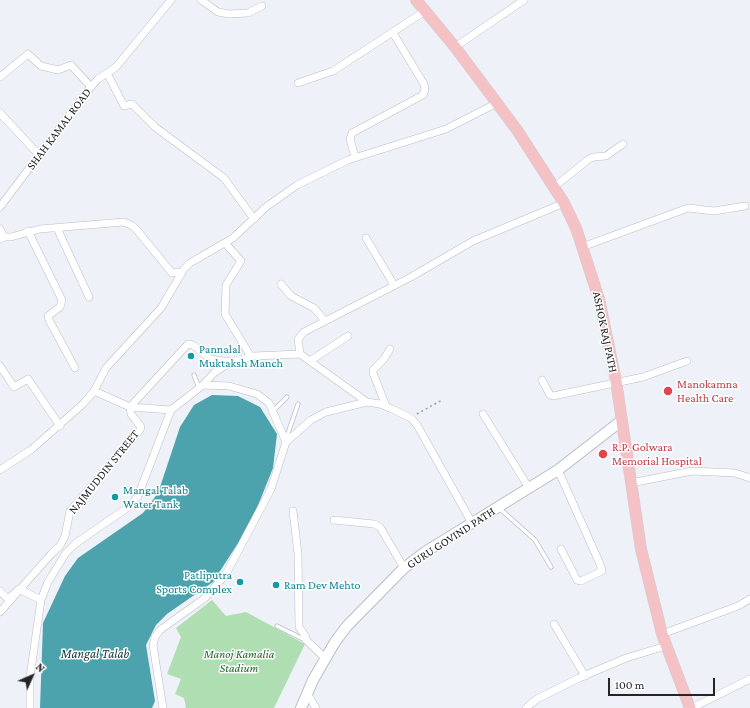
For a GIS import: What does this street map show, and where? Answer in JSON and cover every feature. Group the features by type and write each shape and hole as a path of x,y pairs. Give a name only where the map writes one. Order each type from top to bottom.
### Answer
{"main road":[{"name":"ASHOK RAJ PATH","path":"416,0 455,47 497,103 564,202 576,228 599,299 616,382 620,421 641,549 662,634 691,708"}],"street":[{"name":"SHAH KAMAL ROAD","path":"0,207 40,156 91,86 116,67 171,0"},
{"path":"201,0 218,12 229,14 248,13 262,6"},
{"path":"455,47 524,0"},
{"path":"298,83 333,71 425,11"},
{"path":"355,158 350,139 352,133 423,95 424,84 393,33"},
{"path":"0,77 28,54 41,66 58,70 71,65 91,86"},
{"path":"107,73 124,106 132,104 155,127 224,178 254,219"},
{"path":"0,470 32,449 76,412 94,391 106,368 161,308 182,272 190,263 226,244 266,207 297,185 355,158 446,129 497,103"},
{"path":"0,113 40,156"},
{"path":"554,187 589,159 606,156 622,144"},
{"path":"300,354 298,340 300,335 473,241 564,202"},
{"path":"582,247 688,208 714,211 745,206"},
{"path":"0,229 2,238 28,232 57,228 117,221 127,223 136,229 172,273 182,272"},
{"path":"57,228 89,297"},
{"path":"28,232 62,300 60,307 48,316 75,368"},
{"path":"366,238 394,285"},
{"path":"226,244 241,261 226,285 225,314 251,357"},
{"path":"281,284 291,296 314,308 325,321"},
{"path":"310,361 348,336"},
{"path":"130,407 188,344 193,345 210,358 231,362"},
{"path":"386,406 373,370 384,359 390,349"},
{"path":"30,708 30,677 41,600 48,582 66,553 76,543 130,506 138,496 171,410 201,387 215,372 231,362 251,357 300,354 366,402 386,406 411,418 417,425 472,523"},
{"path":"542,380 550,395 553,396 653,374 687,361"},
{"path":"0,366 14,387 28,379 60,426"},
{"path":"201,387 229,386 257,394 270,403 286,442"},
{"path":"94,391 130,407 171,410"},
{"path":"163,708 153,645 155,637 160,630 205,598 226,574 271,489 286,442 318,416 366,402"},
{"name":"NAJMUDDIN STREET","path":"0,612 62,542 67,517 74,506 140,430 140,427 131,414 130,407"},
{"path":"483,414 529,488"},
{"name":"GURU GOVIND PATH","path":"301,708 325,658 347,626 404,568 425,552 558,470 620,421"},
{"path":"558,470 602,571 581,582 577,580 561,549"},
{"path":"630,483 692,471 735,473 750,478"},
{"path":"293,511 298,554 299,627 306,636 306,640 325,658"},
{"path":"334,520 374,524 380,527 404,568"},
{"path":"0,591 8,599 19,589 41,600"},
{"path":"662,634 738,606 750,599"},
{"path":"554,624 585,676"},
{"path":"526,708 537,699 585,676 626,658 666,646"},
{"path":"691,708 750,679"},
{"path":"307,693 316,708"}],"lane":[{"path":"194,375 201,387"},
{"path":"273,411 287,397"},
{"path":"286,442 298,404"},
{"path":"498,507 535,540 551,567"},
{"path":"277,626 306,640"}],"path":[{"path":"411,418 442,400"}],"green space":[{"name":"Manoj Kamalia Stadium","path":"212,600 226,616 246,612 305,644 274,708 186,708 184,698 175,694 181,679 167,674 181,637 176,628"}],"water":[{"name":"Mangal Talab","path":"212,395 238,396 260,407 277,434 273,468 251,523 213,582 167,614 156,625 146,645 155,701 152,708 40,708 43,623 65,576 78,558 143,513 158,493 180,427 194,405"}],"place":[{"name":"Pannalal Muktaksh Manch","path":"191,356"},
{"name":"Manokamna Health Care","path":"668,391"},
{"name":"R.P. Golwara Memorial Hospital","path":"603,454"},
{"name":"Mangal Talab Water Tank","path":"115,497"},
{"name":"Patliputra Sports Complex","path":"240,582"},
{"name":"Ram Dev Mehto","path":"276,585"}]}
